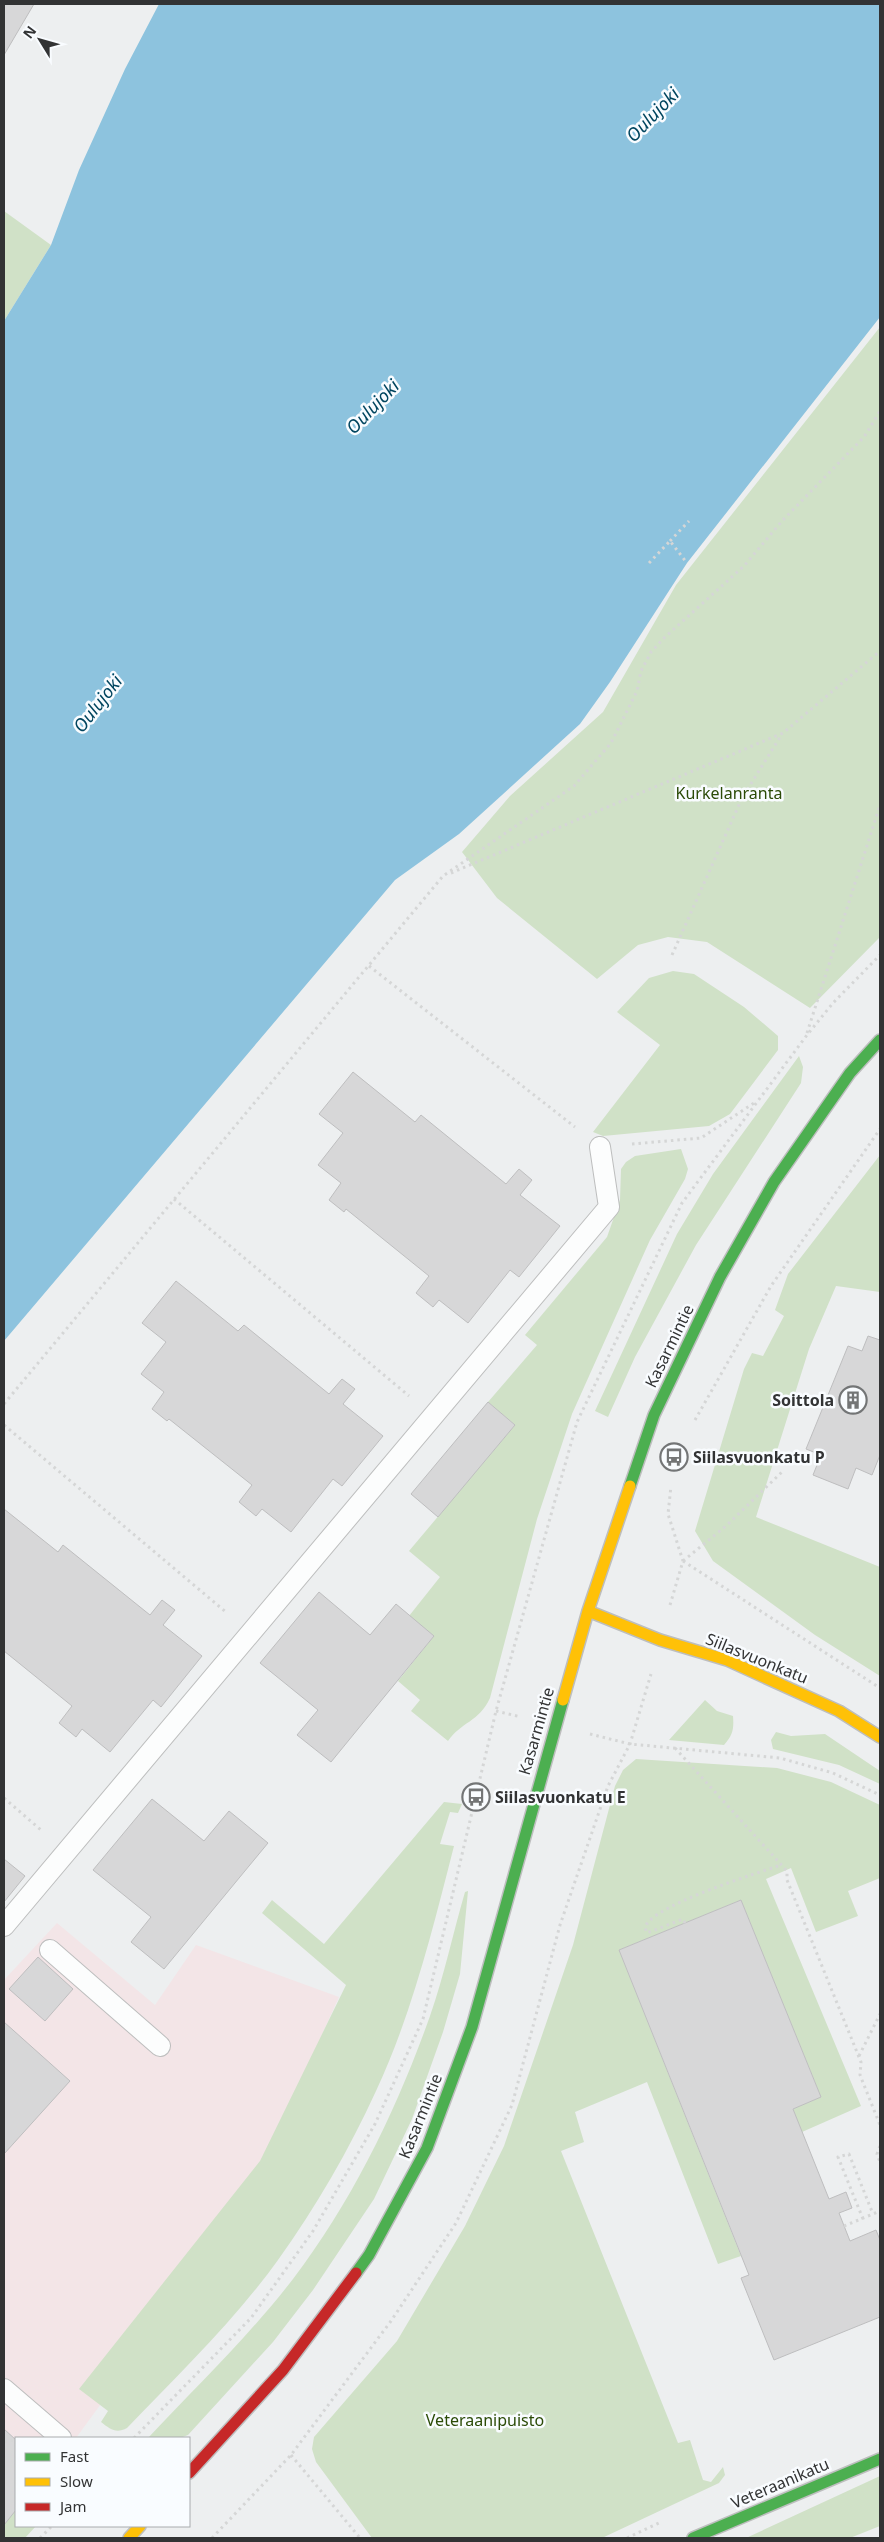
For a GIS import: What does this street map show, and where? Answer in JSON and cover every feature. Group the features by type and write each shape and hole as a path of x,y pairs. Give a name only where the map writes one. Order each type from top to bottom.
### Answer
{"street":[{"name":"Kasarmintie","path":"190,2472 283,2370 369,2256 427,2148 472,2027 588,1611 654,1415 720,1278 774,1182 850,1073 880,1040"},
{"name":"Siilasvuonkatu","path":"588,1611 660,1640 727,1660 839,1711 880,1737"},
{"name":"Veteraanikatu","path":"694,2538 880,2459"},
{"path":"129,2538 139,2527"}],"lane":[{"path":"4,1926 609,1207 600,1147"},
{"path":"50,1950 160,2046"},
{"path":"4,2389 60,2437"}],"path":[{"path":"4,1404 443,876 574,786 612,743 637,691 641,671 651,652 744,566 782,521 864,437 880,411"},
{"path":"650,563 689,521"},
{"path":"670,541 687,563"},
{"path":"443,876 783,733 880,652"},
{"path":"672,955 742,798 783,733"},
{"path":"807,1035 880,806"},
{"path":"135,2437 251,2318 313,2230 375,2124 423,2019 496,1711 577,1422 682,1203 807,1035 833,1003 880,955"},
{"path":"369,966 600,1147 701,1138 759,1099"},
{"path":"693,1422 771,1286 880,1129"},
{"path":"174,1199 433,1415"},
{"path":"4,1425 250,1632"},
{"path":"683,1561 726,1526 783,1471"},
{"path":"671,1485 668,1514 683,1561 880,1688"},
{"path":"630,1744 780,1758 833,1773 880,1795"},
{"path":"675,1748 787,1871 787,1880 859,2056 861,2062 860,2075 880,2125"},
{"path":"4,1798 67,1851"},
{"path":"685,1923 683,1919 647,1933 645,1928 650,1918 679,1902 781,1865"},
{"path":"859,2056 880,2014"},
{"path":"880,2146 877,2154 880,2162"},
{"path":"863,2219 838,2158 849,2154 873,2214"},
{"path":"844,2226 880,2211"},
{"path":"291,2455 360,2538"},
{"path":"40,2538 51,2527"}],"shaded area":[{"path":"57,1923 155,2005 196,1945 339,1997 266,2158 109,2393 77,2437 15,2437 15,2439 4,2429 4,1980"}],"green space":[{"path":"4,211 51,245 4,321"},
{"name":"Kurkelanranta","path":"880,327 880,937 810,1008 707,942 668,937 638,945 597,979 497,898 462,852 510,796 603,712 676,585"},
{"path":"673,971 694,974 744,1007 778,1036 778,1050 730,1114 709,1126 603,1136 593,1132 660,1045 617,1012 649,978"},
{"path":"799,1056 803,1067 801,1083 696,1245 635,1357 608,1417 595,1411 677,1234 713,1174"},
{"path":"681,1149 688,1169 685,1179 650,1240 572,1414 537,1519 490,1698 481,1712 458,1730 448,1741 411,1711 420,1700 398,1681 434,1636 409,1616 440,1577 409,1551 515,1425 488,1402 537,1345 525,1335 607,1237 620,1200 621,1169 626,1162 635,1156"},
{"path":"880,1155 880,1292 836,1286 809,1349 756,1517 880,1567 880,1676 815,1635 713,1561 695,1531 744,1369 752,1353 763,1356 784,1316 775,1310 788,1274"},
{"path":"705,1700 717,1711 733,1716 732,1732 724,1745 669,1740"},
{"path":"776,1732 791,1736 825,1734 880,1771 880,1784 839,1765 773,1749 771,1740"},
{"name":"Veteraanipuisto","path":"636,1759 777,1768 831,1782 880,1805 880,1878 848,1891 858,1916 816,1932 791,1868 766,1879 861,2106 802,2132 793,2109 821,2097 741,1900 619,1950 741,2256 718,2264 647,2082 575,2112 584,2142 561,2151 678,2443 690,2440 703,2480 711,2482 723,2467 725,2475 719,2483 602,2538 372,2538 316,2462 312,2449 314,2437 397,2341 465,2226 504,2146 573,1945 615,1786 623,1770"},
{"path":"444,1802 462,1804 458,1813 450,1812 440,1844 454,1846 430,1939 411,2001 389,2062 366,2113 319,2199 261,2283 205,2347 127,2428 120,2431 110,2429 101,2422 108,2411 79,2389 260,2161 346,1985 262,1913 272,1900 324,1944"},
{"path":"468,1891 460,1974 443,2032 412,2119 374,2199 313,2290 273,2342 188,2435 183,2437 149,2437 241,2341 276,2300 315,2249 354,2186 388,2119 417,2051 440,1986 465,1892"},
{"path":"880,2476 880,2526 850,2538 746,2538"},
{"path":"15,2511 15,2527 35,2527 25,2538 4,2538 4,2525"}],"water":[{"name":"Oulujoki","path":"159,4 880,4 880,317 687,563 610,682 580,724 459,834 395,880 4,1341 4,321 51,245 79,170 125,69"}],"building":[{"path":"4,4 34,4 4,55"},
{"path":"353,1072 415,1122 421,1115 506,1184 519,1169 532,1180 520,1195 560,1226 519,1277 510,1270 468,1323 439,1300 433,1307 416,1293 429,1276 346,1209 344,1212 329,1200 341,1183 318,1165 343,1133 319,1114"},
{"path":"176,1281 238,1331 244,1325 329,1394 342,1379 355,1389 343,1404 383,1436 342,1486 333,1479 291,1532 262,1509 256,1516 239,1502 252,1485 169,1419 167,1421 152,1409 164,1392 141,1374 166,1342 142,1323"},
{"name":"Soittola","path":"868,1336 880,1340 880,1455 872,1475 856,1468 848,1489 813,1475 821,1455 806,1449 848,1346 862,1351"},
{"path":"488,1402 515,1425 438,1517 411,1494"},
{"path":"4,1509 58,1552 63,1545 150,1615 162,1600 175,1610 163,1625 202,1656 161,1707 153,1700 110,1752 82,1729 76,1737 59,1723 72,1706 4,1651"},
{"path":"319,1592 370,1635 396,1604 434,1636 331,1762 297,1735 318,1710 260,1663"},
{"path":"152,1799 204,1841 229,1811 268,1843 164,1969 131,1942 151,1917 93,1870"},
{"path":"4,1859 25,1876 4,1902"},
{"path":"741,1900 821,2097 793,2109 829,2199 846,2192 852,2208 839,2213 850,2241 876,2230 880,2240 880,2317 774,2360 741,2278 749,2275 619,1950"},
{"path":"38,1957 73,1989 45,2021 9,1989"},
{"path":"4,2022 70,2081 4,2154"},
{"path":"4,2429 15,2439 15,2511 4,2525"}],"traffic: fast":[{"path":"630,1486 654,1415 720,1277 774,1182 850,1073 880,1040"},
{"path":"356,2273 369,2255 427,2148 472,2027 563,1700"},
{"path":"693,2538 880,2459"}],"traffic: slow":[{"path":"563,1700 588,1611 630,1486"},
{"path":"588,1611 660,1640 727,1660 839,1711 880,1737"},
{"path":"129,2538 139,2527"}],"traffic: jam":[{"path":"190,2472 283,2370 356,2273"}],"place":[{"name":"Soittola","path":"853,1400"},
{"name":"Siilasvuonkatu P","path":"674,1457"},
{"name":"Siilasvuonkatu E","path":"476,1797"}]}
